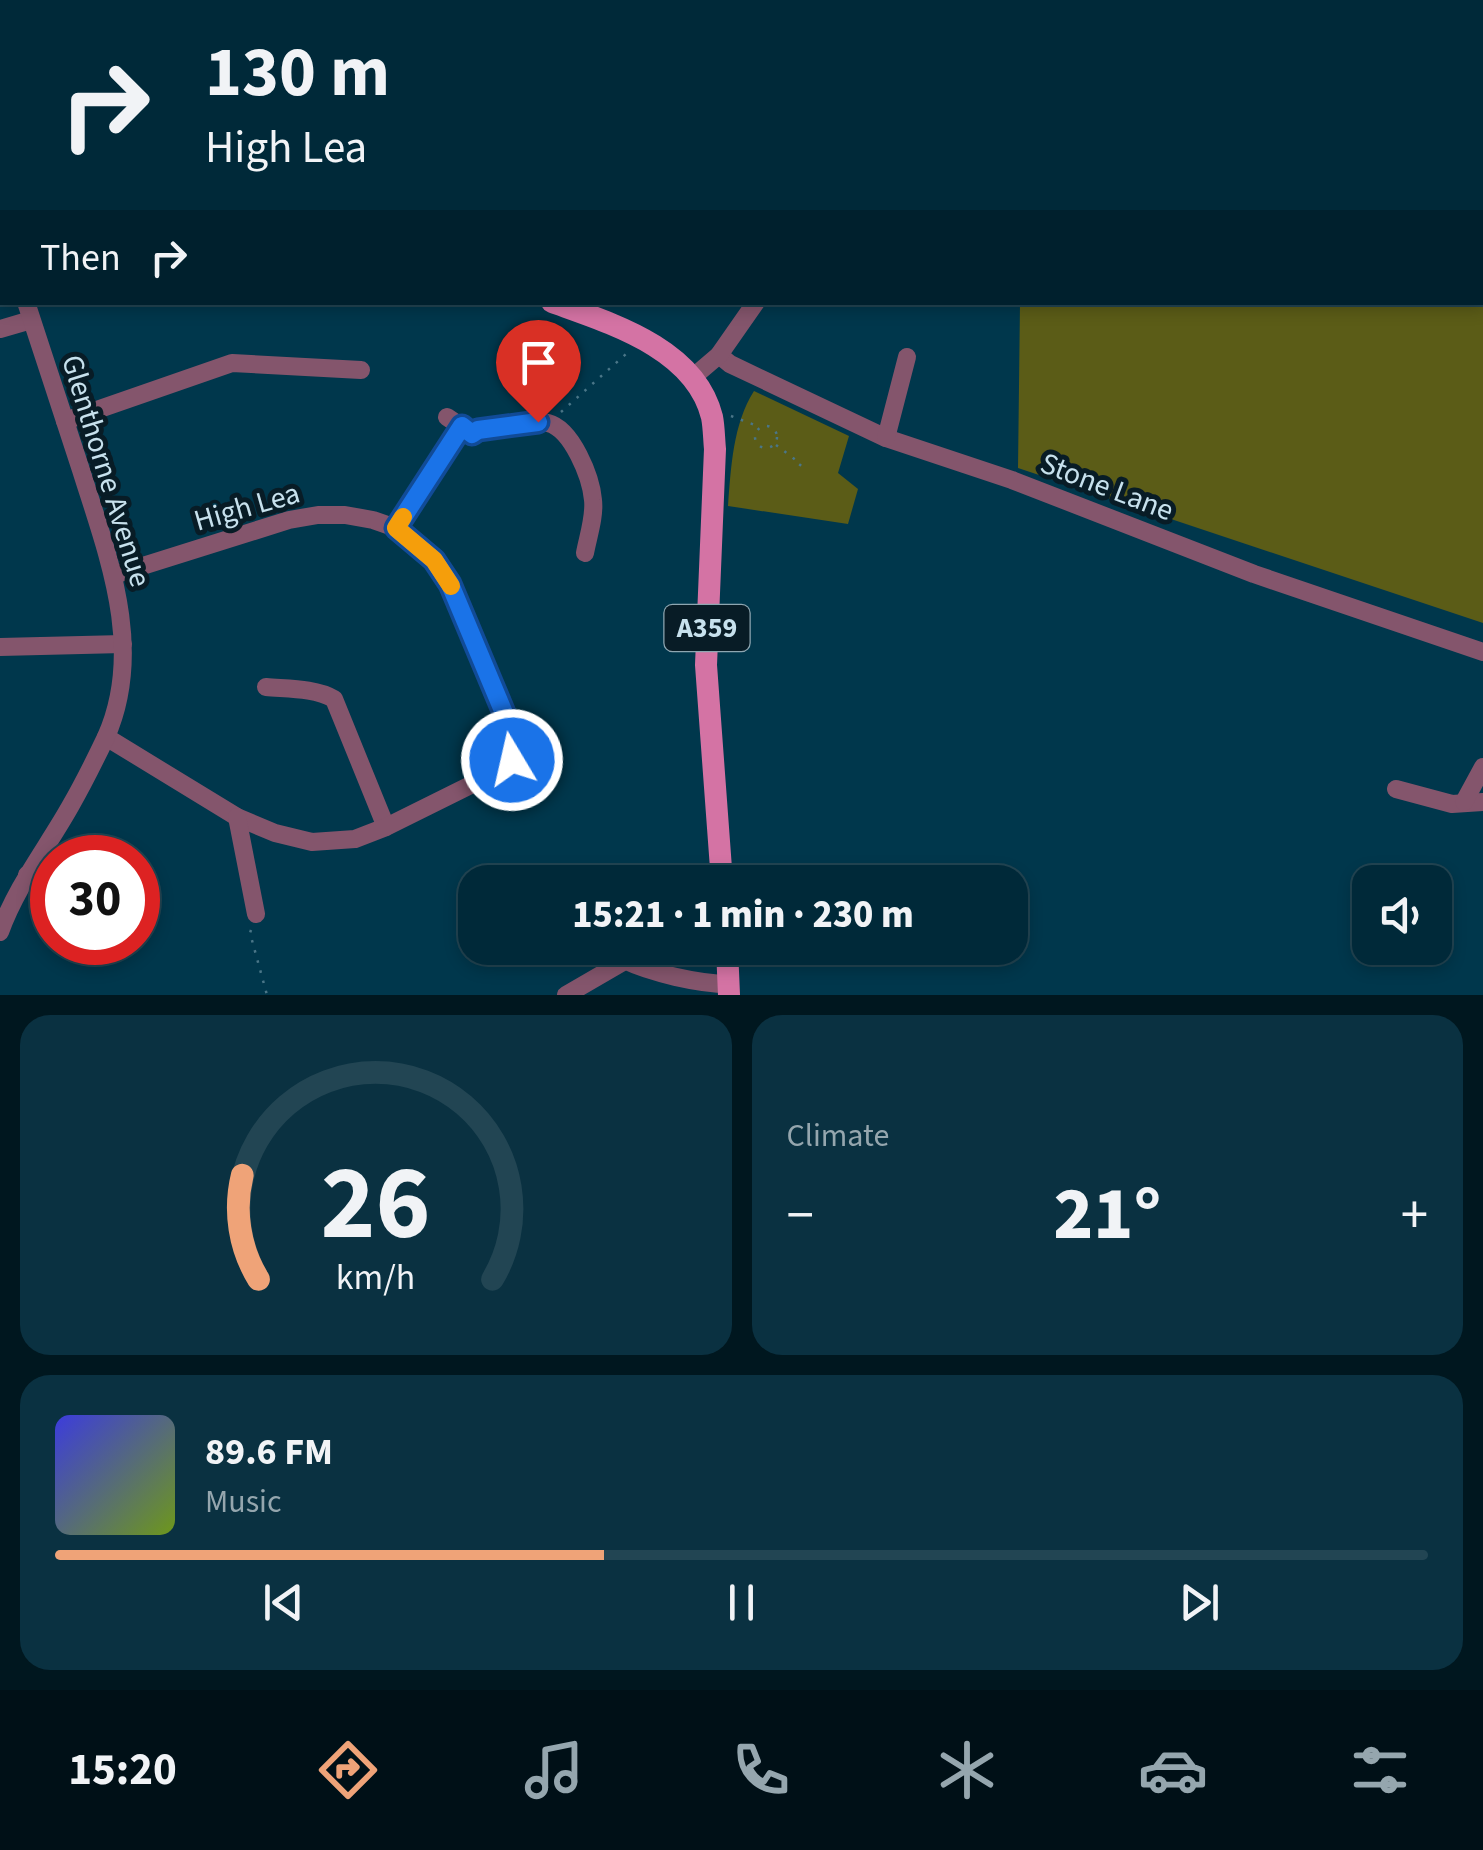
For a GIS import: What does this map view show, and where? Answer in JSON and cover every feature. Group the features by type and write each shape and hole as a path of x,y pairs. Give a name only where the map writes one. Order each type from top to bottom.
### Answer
{"main road":[{"name":"A359","path":"560,305 643,340 672,359 692,378 712,418 706,665 721,865"},
{"path":"727,965 729,990"}],"street":[{"path":"692,378 719,355 754,305"},
{"path":"0,329 28,311"},
{"name":"Glenthorne Avenue","path":"0,932 27,874 70,807 106,737 122,689 123,644 114,576 28,311"},
{"name":"Stone Lane","path":"719,355 730,364 886,438 1012,480 1254,574 1483,652"},
{"path":"886,438 908,356"},
{"path":"65,420 232,363 361,370"},
{"path":"396,528 462,424 549,423 566,434 588,479 594,503 585,553"},
{"name":"High Lea","path":"106,737 237,816 274,834 312,842 354,839 386,827 505,768 515,748 503,708 450,584 434,560 396,528 346,515 318,515 289,520 114,576"},
{"path":"0,647 123,644"},
{"path":"266,687 313,692 334,699 386,827"},
{"path":"1396,789 1452,804 1474,802 1483,767"},
{"path":"237,816 256,914"},
{"path":"566,995 616,965"},
{"path":"634,965 649,972 729,990"}],"path":[{"path":"549,423 643,340"},
{"path":"725,413 760,427 774,428 777,438 768,448 758,444 756,433 760,427"},
{"path":"774,444 792,452 801,464 797,470"},
{"path":"256,914 250,933 267,995"}],"shaded area":[{"path":"1020,305 1483,305 1483,623 1018,468"},
{"path":"754,391 849,436 838,473 858,489 848,524 728,506 737,432"}],"slow traffic":[{"path":"403,517 396,528 434,560 451,586"}],"route":[{"path":"512,760 512,732 462,608 434,560 396,528 462,426 472,434 538,422"}]}
